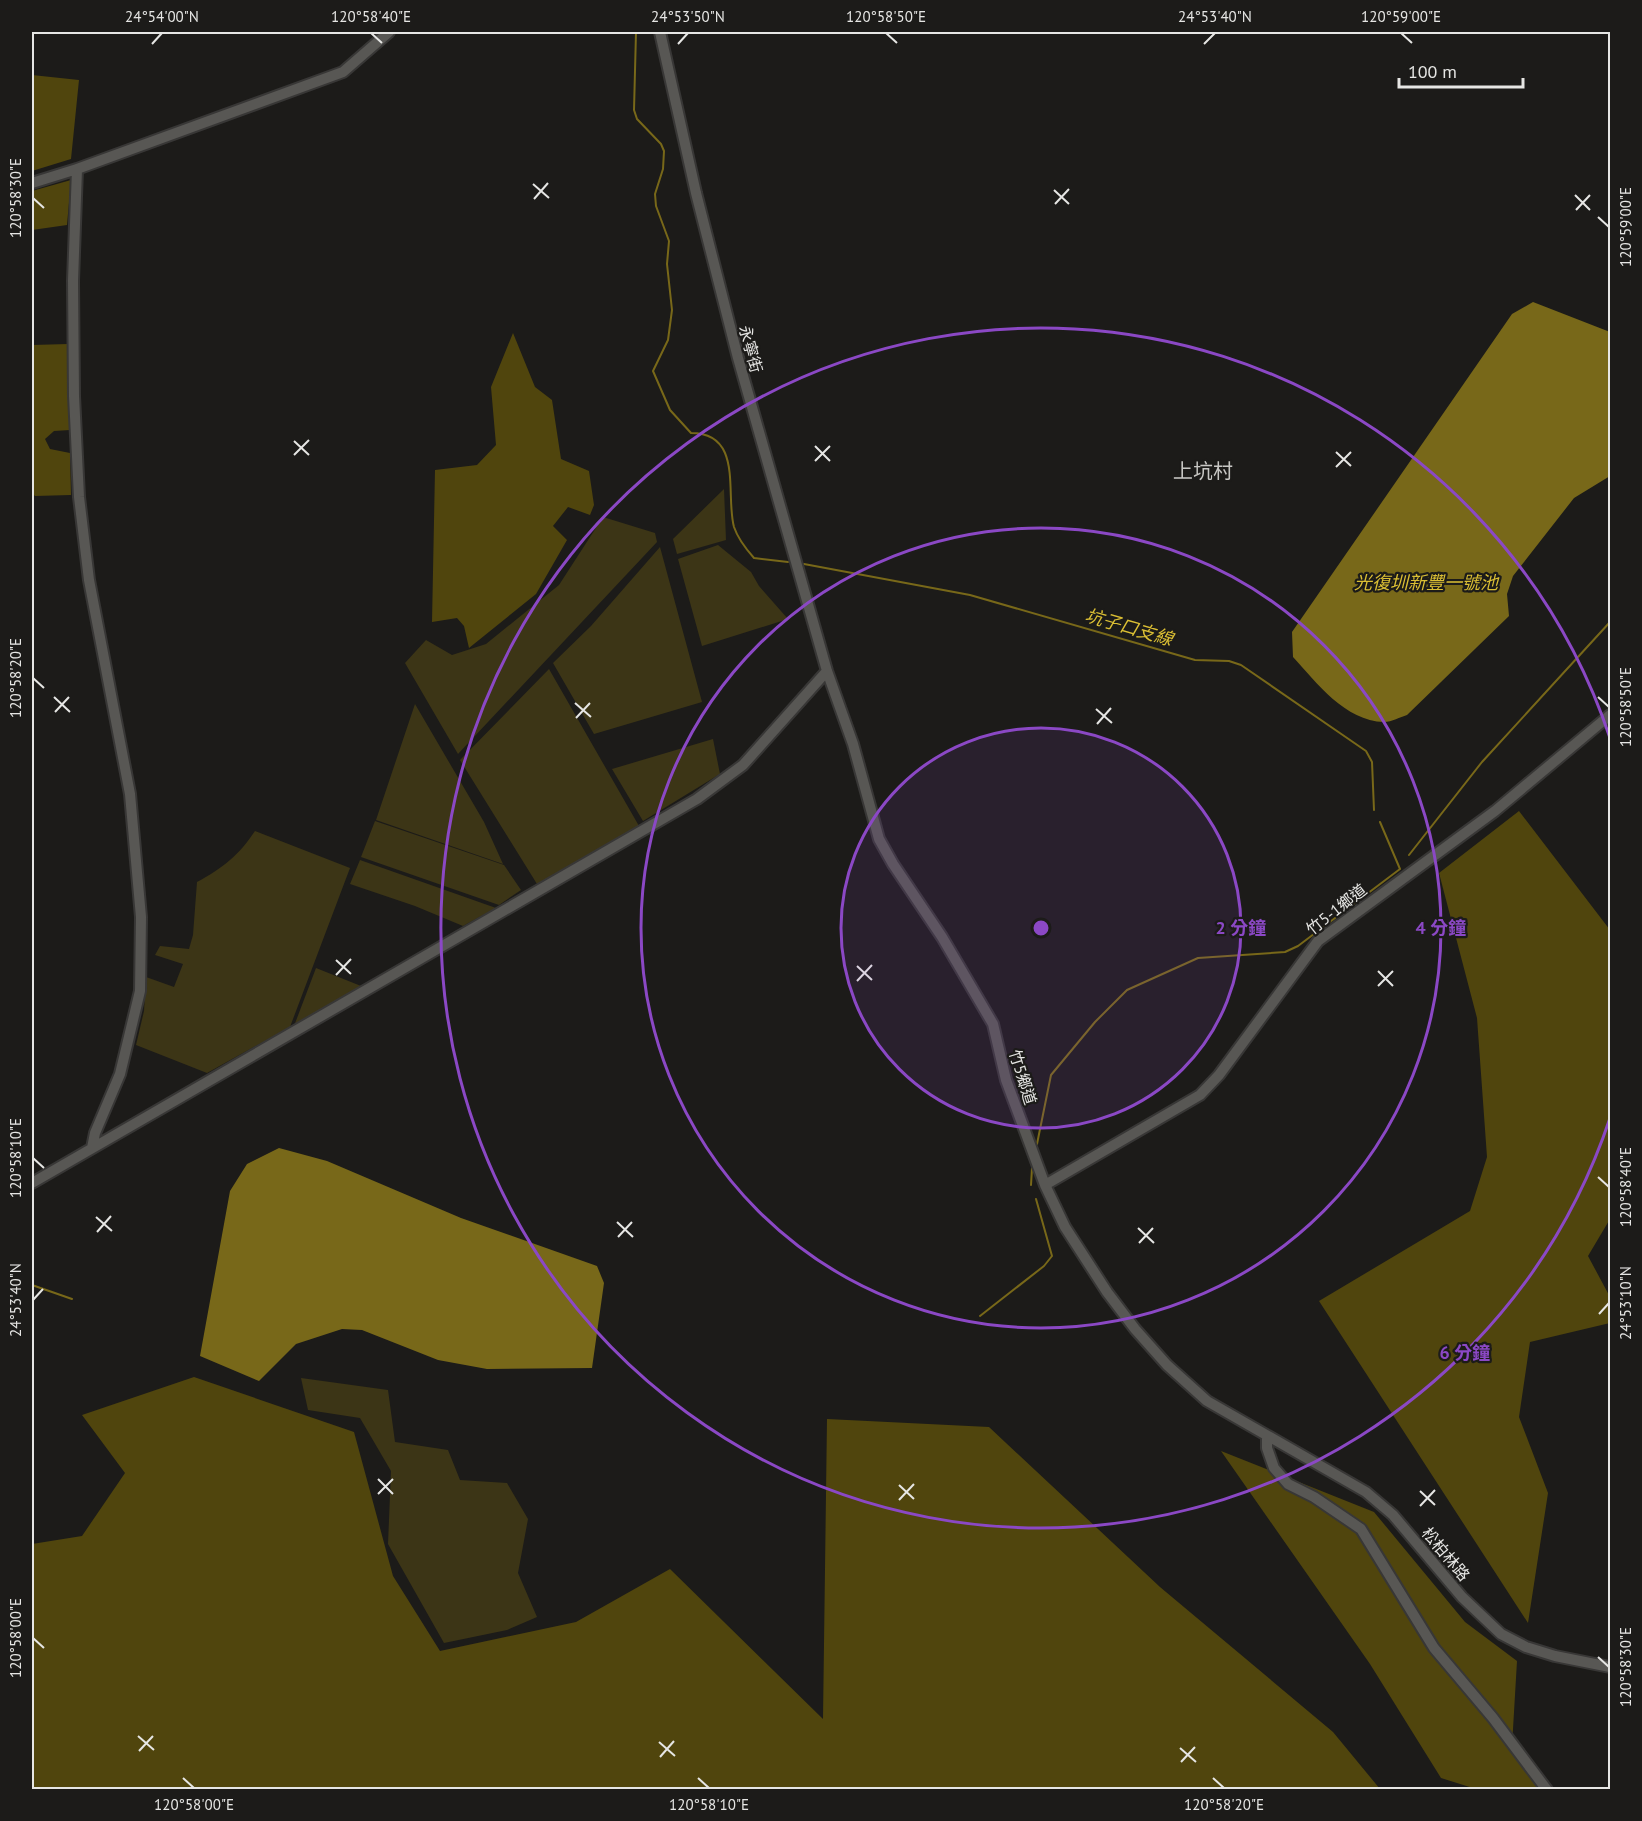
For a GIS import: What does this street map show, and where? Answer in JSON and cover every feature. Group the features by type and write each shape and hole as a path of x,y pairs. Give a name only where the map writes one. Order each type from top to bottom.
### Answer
{"street":[{"path":"32,183 77,169 343,72 389,32"},
{"name":"永寧街","path":"660,32 696,193 738,358 827,671"},
{"path":"77,169 73,281 74,396 79,497 89,580 130,794 141,917 140,990 120,1074 95,1133 92,1148"},
{"path":"32,1183 697,799 743,765 827,671"},
{"name":"竹5鄉道","path":"827,671 852,744 879,838 893,864 942,937 993,1024 1006,1080 1045,1185 1065,1227 1135,1329 1167,1365 1207,1401 1267,1438"},
{"name":"竹5-1鄉道","path":"1045,1185 1200,1095 1219,1075 1317,941 1495,811 1611,715"},
{"path":"1267,1438 1267,1448 1274,1468 1288,1484 1314,1497 1361,1529 1434,1648 1493,1718 1547,1790"},
{"name":"松柏林路","path":"1267,1438 1366,1492 1385,1508 1462,1597 1501,1634 1526,1647 1555,1656 1611,1667"}],"shaded area":[{"path":"32,75 79,80 71,159 32,171"},
{"path":"71,180 67,225 32,230 32,191"},
{"path":"513,333 535,387 552,400 561,459 589,471 594,505 590,515 568,507 553,526 567,540 536,594 469,648 464,626 457,618 432,622 435,470 477,465 496,445 491,387"},
{"path":"68,344 70,430 54,431 45,439 50,449 70,453 71,495 35,496 32,493 32,345"},
{"path":"724,489 726,540 677,554 673,539"},
{"path":"603,517 655,533 657,542 458,754 405,663 426,640 452,655 486,644 559,585"},
{"path":"718,545 751,572 759,586 788,619 702,646 678,559"},
{"path":"660,547 702,702 594,734 553,663 591,626"},
{"path":"549,669 639,826 537,884 460,760"},
{"path":"415,704 484,822 503,864 376,820"},
{"path":"713,739 720,774 643,821 612,769"},
{"path":"1519,811 1610,930 1610,1219 1588,1256 1610,1297 1610,1323 1530,1342 1519,1417 1548,1493 1528,1623 1319,1301 1470,1211 1487,1157 1477,1018 1439,873"},
{"path":"375,821 504,865 521,890 499,905 361,857"},
{"path":"255,831 350,868 290,1027 207,1073 136,1045 144,1011 146,977 174,987 183,964 155,955 160,946 189,949 193,935 197,882 230,860"},
{"path":"360,860 496,908 463,926 415,906 350,884"},
{"path":"316,968 361,986 294,1026"},
{"path":"194,1377 354,1432 393,1576 440,1651 576,1622 670,1569 823,1719 827,1419 989,1427 1160,1587 1333,1732 1380,1789 32,1789 32,1544 82,1536 125,1473 82,1415"},
{"path":"301,1378 388,1390 395,1442 448,1450 460,1480 507,1483 528,1519 518,1573 537,1617 507,1630 444,1643 388,1544 391,1471 360,1418 308,1410"},
{"path":"1221,1451 1374,1512 1465,1622 1517,1661 1512,1746 1543,1789 1476,1789 1441,1778 1370,1664"}],"water":[{"name":"光復圳新豐一號池","path":"1533,302 1610,332 1610,476 1574,498 1513,576 1507,594 1509,616 1407,715 1384,722 1357,715 1333,699 1293,657 1292,632 1512,314"},
{"path":"279,1148 327,1161 461,1218 597,1266 604,1283 592,1368 487,1369 438,1360 362,1330 342,1329 296,1344 259,1381 200,1356 230,1191 247,1164"}],"waterway":[{"name":"坑子口支線","path":"636,32 634,110 637,119 661,144 664,151 663,169 655,194 656,206 669,241 667,264 672,310 668,340 653,371 670,410 691,433 708,436 719,443 726,454 734,527 742,544 754,558 788,562"},
{"name":"坑子口支線","path":"804,564 970,595 1195,660 1229,661 1241,665 1366,751 1372,762 1374,810"},
{"path":"1409,855 1482,762 1610,622"},
{"name":"坑子口支線","path":"1380,822 1400,869"},
{"path":"1037,1144 1051,1075 1095,1022 1127,990 1198,958 1285,952 1298,946 1400,869"},
{"path":"1031,1185 1032,1168"},
{"path":"980,1316 1044,1266 1052,1256 1036,1199"},
{"path":"32,1285 72,1299"}],"district":[{"name":"上坑村","path":"1203,471"}]}
